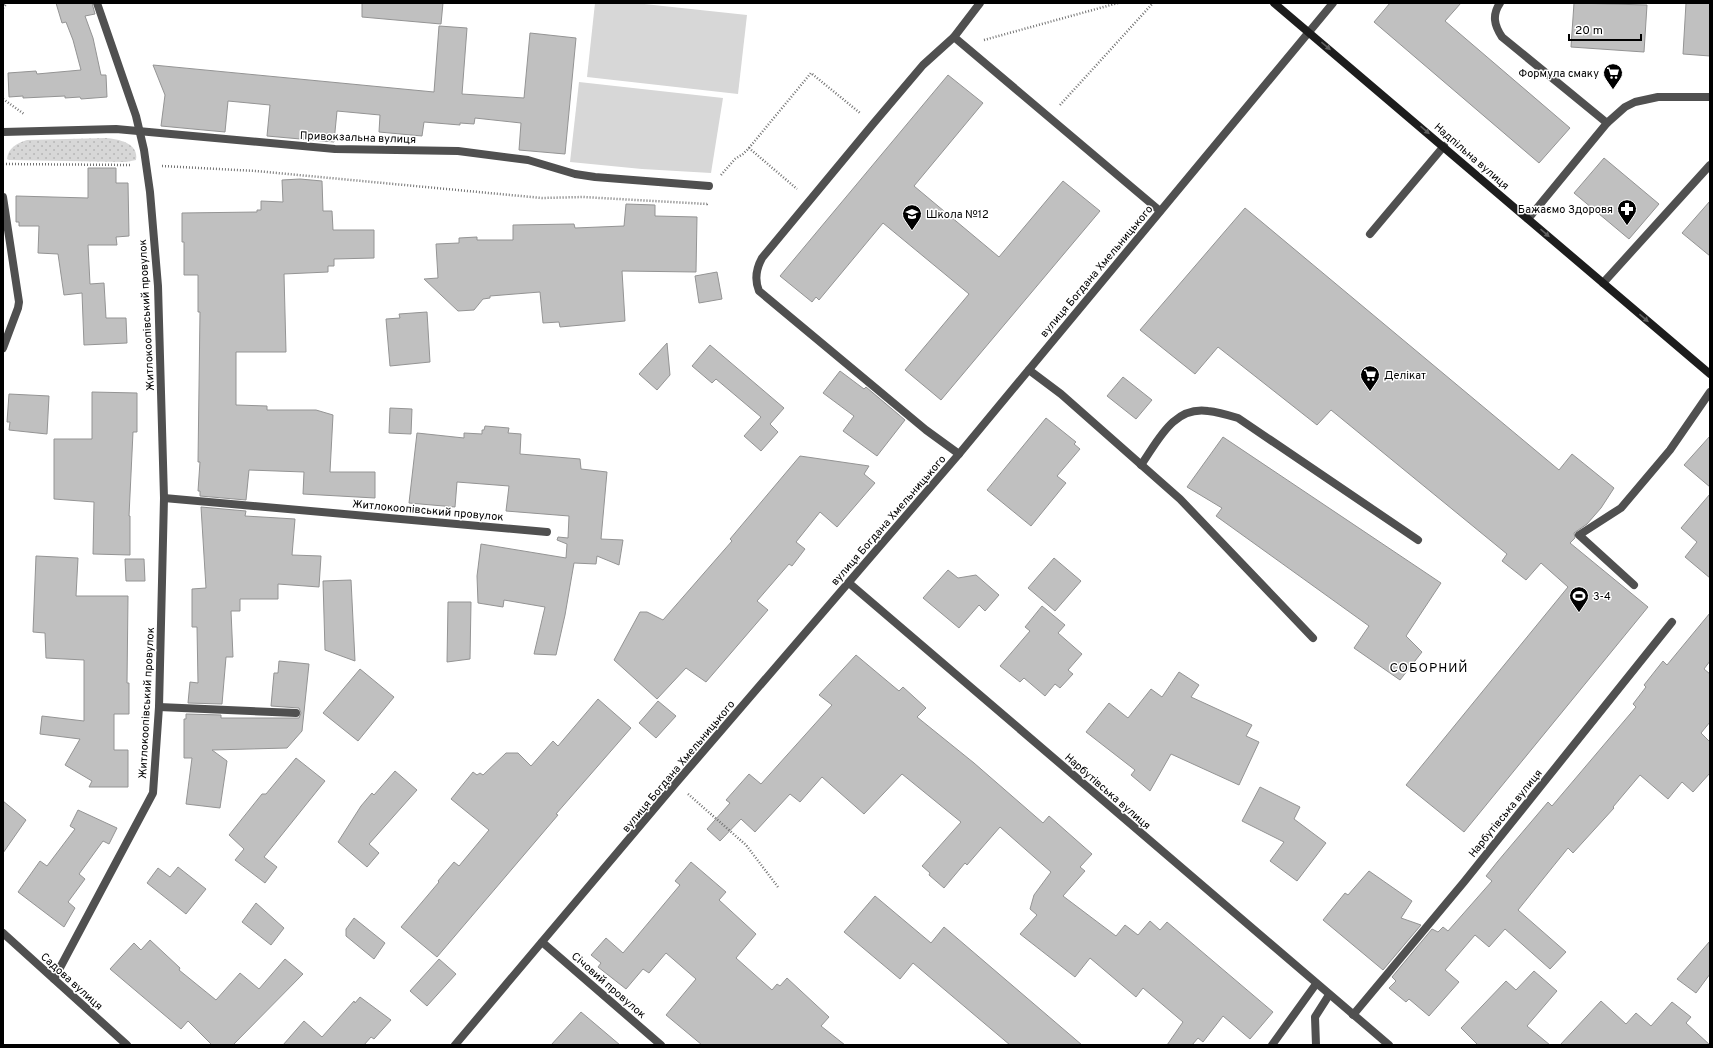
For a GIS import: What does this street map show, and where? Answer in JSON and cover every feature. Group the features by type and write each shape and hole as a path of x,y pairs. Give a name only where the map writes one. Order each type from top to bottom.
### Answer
{"main road":[{"name":"Надпільна вулиця","path":"1274,3 1444,146 1710,374"}],"street":[{"name":"Житлокоопівський провулок","path":"54,979 153,793 159,707 164,498 158,286 147,165 129,96 97,3"},
{"path":"959,454 926,430 759,291 755,283 758,265 810,200 923,65 954,37 980,3"},
{"name":"вулиця Богдана Хмельницького","path":"455,1045 676,783 959,454 1333,3"},
{"path":"1500,3 1495,12 1494,21 1497,30 1502,37 1607,123"},
{"path":"954,37 1160,211"},
{"path":"1528,219 1607,123 1625,107 1645,99 1678,96 1710,97"},
{"name":"Привокзальна вулиця","path":"3,132 95,129 139,131 335,149 458,151 528,160 575,174 595,177 709,186"},
{"path":"1370,234 1444,146"},
{"path":"1603,283 1710,165"},
{"path":"3,197 7,239 19,302 3,348"},
{"path":"1029,370 1061,394 1180,499 1313,638"},
{"path":"1634,584 1579,535 1621,508 1670,450 1710,392"},
{"path":"1141,465 1169,424 1186,412 1207,410 1238,418 1418,540"},
{"name":"Житлокоопівський провулок","path":"164,498 547,532"},
{"name":"Нарбутівська вулиця","path":"849,582 1316,984 1389,1045"},
{"name":"Нарбутівська вулиця","path":"1353,1015 1464,882 1672,622"},
{"path":"159,707 296,712"},
{"name":"Садова вулиця","path":"3,933 127,1045"},
{"name":"Січовий провулок","path":"542,942 661,1045"},
{"path":"1272,1045 1316,984"},
{"path":"1316,1045 1315,1017 1329,995"}],"path":[{"path":"3,8 7,3"},
{"path":"964,46 1118,3"},
{"path":"1049,118 1153,3"},
{"path":"3,164 190,166 542,198 583,197 707,204 709,186 718,179 735,159 749,148 812,73 873,124"},
{"path":"3,99 29,118 32,130"},
{"path":"749,148 810,200"},
{"path":"676,783 743,841 778,887"}],"shaded area":[{"path":"595,3 635,3 747,15 738,94 587,77"},
{"path":"579,82 723,98 711,173 642,169 570,162"},
{"path":"116,139 127,143 134,150 136,160 126,162 7,159 9,152 14,146 27,140"}],"building":[{"path":"56,3 92,3 95,14 85,16 93,38 101,75 106,75 107,97 81,99 80,97 65,98 65,96 23,98 23,96 9,97 8,73 36,71 37,74 81,70 73,40 66,22 62,23"},
{"path":"362,3 443,3 441,24 362,17"},
{"path":"1390,3 1461,3 1445,21 1570,128 1539,163 1374,22"},
{"path":"1574,3 1647,5 1644,52 1571,47"},
{"path":"1686,3 1710,3 1710,56 1683,54"},
{"path":"439,26 467,28 462,94 524,98 530,33 576,38 565,154 519,150 521,123 475,118 474,124 460,123 460,125 424,122 422,136 379,132 380,115 337,111 334,142 267,136 270,105 228,101 225,132 161,126 165,95 153,65 434,92"},
{"path":"948,75 983,103 914,186 999,257 1063,181 1100,211 941,400 905,370 969,294 883,223 819,300 816,297 812,302 780,276"},
{"path":"1604,158 1659,204 1629,239 1574,193"},
{"path":"88,168 116,168 116,183 128,183 129,236 116,237 117,245 88,245 90,284 104,283 106,318 126,318 127,343 84,345 82,293 64,295 58,254 38,253 39,226 19,226 19,222 16,222 16,196 88,198"},
{"path":"300,179 322,181 323,211 332,211 333,230 374,230 374,258 334,259 334,266 328,266 328,272 284,274 286,352 236,352 236,405 267,406 267,410 316,410 333,415 330,472 375,472 375,498 303,494 304,472 249,470 246,500 200,496 200,491 198,491 200,462 198,462 200,312 198,312 198,275 184,275 182,213 257,212 257,210 261,210 261,201 283,202 282,180"},
{"path":"1710,201 1710,256 1682,233"},
{"path":"626,204 655,205 655,216 697,217 696,272 622,271 625,321 560,327 559,322 543,323 540,292 490,296 490,298 483,299 474,310 458,311 424,279 438,278 436,244 459,243 459,238 477,237 477,240 513,240 513,225 574,224 575,228 624,226"},
{"name":"Делікат","path":"1245,208 1559,470 1572,454 1614,488 1601,508 1587,524 1574,533 1575,538 1570,543 1648,607 1464,832 1406,785 1568,587 1541,563 1526,580 1502,561 1507,554 1331,410 1317,425 1218,347 1195,374 1140,330"},
{"path":"717,272 722,299 699,303 695,276"},
{"path":"427,312 430,362 390,366 386,319 400,318 399,314"},
{"path":"667,343 670,375 657,390 639,374"},
{"path":"710,345 784,408 770,424 778,432 761,451 744,436 761,417 716,379 712,383 692,366"},
{"path":"840,371 864,389 866,387 905,420 877,456 843,431 854,416 823,393"},
{"path":"1123,377 1152,400 1136,419 1107,396"},
{"path":"92,392 137,393 137,432 133,432 129,516 130,555 93,554 94,502 54,499 54,439 92,439"},
{"path":"9,394 49,396 47,434 9,430 10,422 7,422"},
{"path":"390,408 412,409 411,434 389,433"},
{"path":"1046,418 1076,442 1074,444 1080,449 1057,476 1066,483 1031,526 987,490"},
{"path":"485,426 509,428 508,433 521,434 520,454 580,459 581,469 607,472 601,539 623,540 619,565 597,556 596,564 574,563 556,655 534,654 545,607 504,600 503,607 478,603 477,576 481,544 566,558 567,544 557,540 558,537 568,538 569,516 506,511 509,486 457,482 455,507 409,503 417,433 464,438 464,433 482,434 482,430 484,430"},
{"path":"1710,436 1710,487 1684,465"},
{"path":"1223,437 1441,583 1406,636 1422,652 1400,680 1354,648 1369,626 1216,516 1222,508 1187,487"},
{"path":"800,456 869,466 864,474 875,483 837,527 820,512 796,542 805,549 792,566 789,564 757,601 768,610 706,682 686,668 657,699 614,660 640,612 647,612 663,620 732,541 730,539"},
{"path":"1710,494 1710,578 1685,557 1697,542 1681,528"},
{"path":"201,507 246,511 245,516 295,519 292,555 321,556 319,587 278,584 278,599 240,599 240,611 231,611 233,657 226,657 222,704 188,703 190,682 198,683 197,627 192,627 192,589 206,588"},
{"path":"36,556 78,558 76,596 128,596 127,683 129,683 129,714 114,714 114,750 128,750 128,787 89,787 92,781 65,765 80,739 40,734 42,716 84,721 84,660 46,658 45,633 33,632"},
{"path":"1054,558 1081,581 1055,611 1028,588"},
{"path":"125,559 144,559 145,581 126,581"},
{"path":"948,570 958,578 976,575 999,595 985,611 979,605 959,628 923,598"},
{"path":"351,580 355,661 325,650 323,581"},
{"path":"448,602 471,602 470,659 447,662"},
{"path":"1042,606 1065,625 1058,633 1082,654 1068,670 1073,674 1060,688 1055,684 1045,696 1024,678 1020,682 1000,666 1030,631 1025,627"},
{"path":"1710,613 1710,661 1704,669 1710,674 1710,722 1701,733 1710,742 1710,773 1693,792 1682,782 1668,799 1640,775 1613,807 1614,808 1573,853 1568,848 1518,910 1566,952 1550,969 1505,929 1489,947 1475,935 1445,970 1459,982 1429,1016 1409,999 1406,1002 1389,988 1396,981 1392,977 1432,929 1438,932 1443,927 1448,931 1492,881 1486,876 1498,861 1548,802 1552,806 1636,707 1633,704 1646,687 1644,685 1663,661 1667,665"},
{"path":"856,655 899,691 903,687 926,708 917,717 974,763 1043,823 1049,816 1092,854 1080,867 1085,871 1063,896 1116,936 1125,925 1138,935 1150,921 1160,930 1167,922 1273,1012 1250,1039 1223,1016 1203,1042 1198,1038 1192,1045 1167,1045 1183,1022 1143,988 1136,997 1090,958 1075,977 1020,934 1037,915 1030,909 1034,895 1051,872 1000,827 967,865 965,863 944,888 929,875 930,873 922,866 961,822 902,774 864,814 822,777 800,802 790,794 755,832 741,819 720,841 707,829 730,803 726,800 749,774 761,784 832,705 819,695"},
{"path":"279,661 309,664 302,731 287,748 212,750 227,761 220,808 186,804 192,758 184,758 184,719 186,719 186,714 221,715 221,718 299,718 301,713 299,708 271,706 274,673 278,673"},
{"path":"360,669 394,697 358,741 323,713"},
{"path":"1179,672 1199,685 1191,697 1252,725 1246,736 1259,742 1239,785 1171,754 1150,791 1131,775 1135,770 1086,732 1109,703 1128,718 1151,689 1162,697"},
{"path":"598,699 631,728 556,814 558,815 437,957 401,927 454,862 459,866 489,830 451,799 473,772 477,775 480,773 483,775 506,753 518,753 531,766 553,741 558,746"},
{"path":"658,701 676,716 656,738 639,723"},
{"path":"296,758 325,781 264,857 277,867 265,883 235,860 244,849 229,835 262,794 266,794"},
{"path":"395,771 417,790 369,844 379,853 367,867 338,842 361,806 372,793 374,795"},
{"path":"1260,787 1300,807 1294,819 1326,843 1297,881 1270,861 1284,842 1242,821"},
{"path":"3,801 26,820 3,853"},
{"path":"78,810 117,828 109,844 103,841 79,874 85,879 68,902 75,908 64,927 18,892 40,861 47,866 75,829 70,826"},
{"path":"691,862 726,892 719,900 756,934 736,958 772,990 777,984 780,986 787,978 829,1017 821,1026 845,1045 702,1045 666,1015 696,979 666,953 649,973 643,969 626,989 598,967 601,963 591,955 606,938 623,953 680,885 675,881"},
{"path":"178,867 206,889 186,914 147,883 158,868 170,877"},
{"path":"1369,871 1412,901 1401,918 1421,925 1383,970 1323,920 1345,893 1348,895"},
{"path":"875,896 931,943 944,927 1082,1045 1010,1045 913,963 900,979 844,932"},
{"path":"256,903 284,928 271,945 242,922"},
{"path":"354,918 385,943 374,959 346,936 346,929"},
{"path":"150,940 180,968 179,970 216,1000 240,973 259,989 285,959 303,974 233,1045 212,1045 188,1021 181,1029 110,969 134,943 141,950"},
{"path":"1710,941 1710,974 1696,993 1677,979"},
{"path":"439,959 456,974 427,1006 410,991"},
{"path":"1534,971 1557,991 1527,1026 1550,1045 1478,1045 1461,1028 1506,981 1516,990"},
{"path":"360,997 391,1020 374,1039 371,1037 364,1045 283,1045 304,1021 322,1037 354,1001 355,1003"},
{"path":"1601,1001 1626,1024 1636,1013 1651,1026 1672,1002 1691,1017 1686,1023 1710,1045 1560,1045"},
{"path":"581,1012 620,1045 551,1045"}],"place":[{"name":"Формула смаку","path":"1613,90"},
{"name":"Бажаємо Здоровя","path":"1627,226"},
{"name":"Школа №12","path":"912,231"},
{"name":"Делікат","path":"1370,392"},
{"name":"3-4","path":"1579,613"}],"district":[{"name":"СОБОРНИЙ","path":"1429,667"}]}
